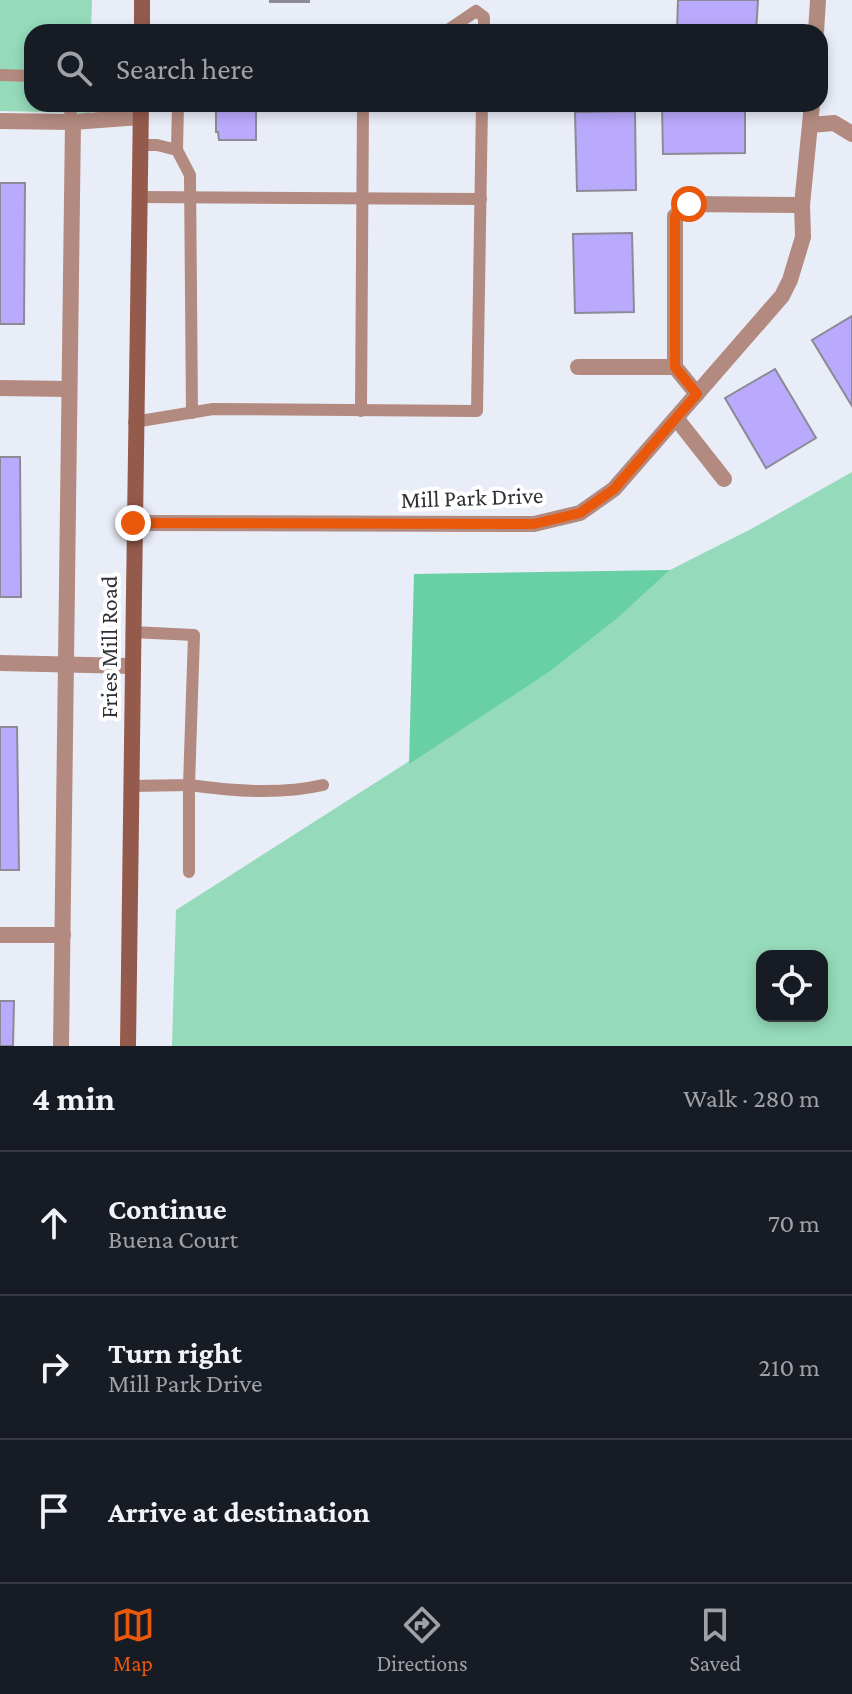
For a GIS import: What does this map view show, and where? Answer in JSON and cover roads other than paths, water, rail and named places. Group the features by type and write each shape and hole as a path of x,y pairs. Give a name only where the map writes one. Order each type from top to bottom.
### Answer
{"main road":[{"path":"142,0 142,24"},
{"name":"Fries Mill Road","path":"128,1046 140,112"}],"street":[{"path":"816,24 818,0"},
{"path":"0,121 73,122 134,112"},
{"name":"Mill Park Drive","path":"133,523 534,524 580,513 614,489 782,296 803,237 802,205 811,112"},
{"path":"61,1046 73,122"},
{"path":"810,125 834,123 852,134"},
{"path":"697,394 675,367 675,216 689,204 802,205"},
{"path":"578,367 675,367"},
{"path":"0,388 68,389"},
{"path":"676,418 724,479"},
{"path":"0,663 131,666"},
{"path":"0,935 63,935"}],"lane":[{"path":"457,24 476,11 484,17 484,24"},
{"path":"0,75 24,76"},
{"path":"70,112 73,122"},
{"path":"178,112 177,150 190,175 192,413"},
{"path":"361,411 363,112"},
{"path":"134,422 213,409 477,411 482,112"},
{"path":"140,145 177,150"},
{"path":"139,197 481,199"},
{"path":"132,632 194,635 189,872"},
{"path":"132,786 189,785 294,791 323,785"}]}
